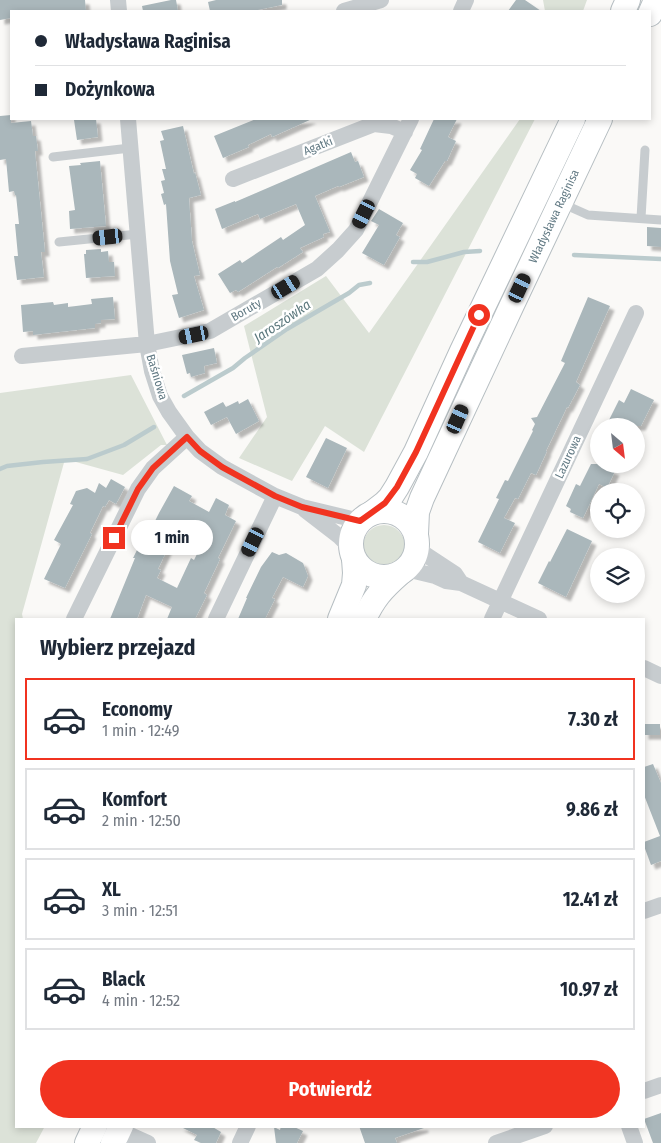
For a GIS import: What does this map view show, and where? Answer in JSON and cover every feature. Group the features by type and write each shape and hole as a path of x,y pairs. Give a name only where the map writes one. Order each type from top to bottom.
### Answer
{"main road":[{"path":"651,12 656,0"},
{"name":"Władysława Raginisa","path":"366,517 390,498 416,452 573,120"},
{"name":"Władysława Raginisa","path":"409,556 417,512 422,498 600,120"},
{"path":"340,618 354,585 355,573 351,537 354,528 366,517 379,511 395,512 408,521 409,556 382,590 365,618"},
{"path":"352,553 358,565 370,574 384,577 392,576 409,556"},
{"path":"87,1143 94,1128"}],"street":[{"path":"347,10 381,0"},
{"name":"Baśniowa","path":"128,120 147,344 152,371 160,396 169,412 200,451 222,467 275,496 302,507 366,517"},
{"name":"Agatki","path":"233,180 374,124 408,125"},
{"name":"Boruty","path":"22,356 147,344 210,331 317,269 356,230 408,125"},
{"name":"Lazurowa","path":"492,618 636,313"},
{"path":"74,618 138,489 153,468 187,437"},
{"path":"216,618 275,496"},
{"name":"Baśniowa","path":"302,507 334,532 352,553"},
{"path":"409,556 435,576 446,581 461,583 537,618"},
{"path":"409,556 455,574 461,583"},
{"path":"645,668 661,676"},
{"path":"645,911 661,905"},
{"path":"645,1091 661,1085"},
{"path":"240,1143 247,1128"},
{"path":"496,1143 539,1128"},
{"path":"630,1128 635,1143"},
{"path":"118,1133 148,1143"}],"lane":[{"path":"54,157 130,148"},
{"path":"640,218 645,150"},
{"path":"560,202 588,214 661,220"},
{"path":"60,242 138,234"}],"shaded area":[{"path":"543,0 587,0 583,10 545,10"},
{"path":"519,120 534,120 364,452 325,426 292,481 239,458 267,417 244,326 326,276 369,333"},
{"path":"131,375 167,445 161,445 123,475 65,459 22,614 23,618 15,618 15,1128 44,1128 36,1143 0,1143 0,393"},
{"path":"384,525 399,531 405,546 399,561 384,567 369,561 363,546 369,531"}],"building":[{"path":"0,0 85,0 86,10 10,10 10,18 0,20"},
{"path":"176,0 178,10 143,10 142,6"},
{"path":"216,0 282,0 282,5 258,10 210,10 208,2"},
{"path":"516,0 525,0 540,10 509,10"},
{"path":"10,115 11,123 31,121 33,136 36,136 38,151 35,151 45,252 41,252 44,277 17,280 14,256 18,256 15,224 19,224 16,195 14,191 9,192 6,159 0,160 0,116"},
{"path":"74,120 96,120 98,137 77,140"},
{"path":"254,120 310,120 272,137 271,134 248,145 249,147 223,158 214,136"},
{"path":"434,120 456,120 448,137 456,141 447,161 445,161 429,186 415,178 417,174 410,170 422,150 420,149"},
{"path":"183,126 201,195 189,198 192,241 200,275 194,276 204,310 179,318 172,295 178,294 170,261 166,204 164,205 161,194 164,193 161,181 165,180 162,169 166,169 160,141 164,140 161,131"},
{"path":"351,152 355,162 358,161 364,177 315,196 330,232 323,234 324,237 300,248 303,252 278,268 238,292 236,290 230,293 218,274 240,260 242,263 281,237 283,240 305,225 296,204 260,219 258,214 222,229 215,209"},
{"path":"100,161 106,226 70,229 69,211 75,210 69,166"},
{"path":"379,209 403,223 396,235 400,237 384,265 362,253 379,225 371,221"},
{"path":"647,227 661,228 661,247 647,246"},
{"path":"101,249 101,252 108,251 109,262 114,262 115,276 86,278 84,254 86,254 86,250"},
{"path":"113,297 115,319 101,320 101,323 95,324 95,328 33,335 33,331 23,332 21,305 53,302 54,305 68,303 68,307 92,304 91,299"},
{"path":"588,297 610,306 576,382 580,385 567,407 536,475 531,473 518,499 515,498 504,518 515,523 500,553 478,542 499,499 496,498 505,480 508,481 533,431 535,424 531,418 537,417 565,363 561,361"},
{"path":"214,348 217,363 204,366 205,373 191,377 190,373 187,374 182,355"},
{"path":"631,389 654,400 645,418 610,418 619,400 624,403"},
{"path":"248,399 259,421 236,434 227,417 211,425 204,412 223,402 226,407 238,401 239,404"},
{"path":"326,438 347,448 328,488 306,477"},
{"path":"590,466 590,473 614,473 609,483 590,483 590,503 583,518 570,512 571,509 566,506 576,484 580,486"},
{"path":"111,479 125,487 116,504 109,500 105,507 103,506 90,533 92,534 65,588 44,579 61,544 54,540 73,505 70,504 76,491 87,488 95,493 99,483 106,488"},
{"path":"174,486 192,496 189,501 209,512 216,498 229,505 225,515 236,521 218,558 220,559 204,593 207,595 196,618 167,618 172,607 146,595 137,618 110,618 135,558 133,558 138,548 141,549","holes":["181,520 207,534 194,560 191,558 177,588 157,578 161,570 158,569"]},
{"path":"567,529 592,541 566,597 538,583"},
{"path":"272,552 279,555 286,553 303,563 308,576 303,587 283,577 272,598 275,599 266,618 238,618 246,598 261,567"},
{"path":"645,724 660,724 660,735 645,735"},
{"path":"653,764 661,783 661,861 651,865 645,849 645,842 660,836 645,798 645,767"},
{"path":"661,1113 661,1143 653,1143 645,1119"},
{"path":"183,1128 214,1128 221,1132 216,1143 201,1143 194,1140 197,1135"},
{"path":"274,1128 280,1130 280,1128 296,1128 303,1131 297,1143 276,1143"},
{"path":"360,1128 424,1128 395,1138 397,1143 365,1143"}],"waterway":[{"path":"413,262 427,262 464,252 480,251"},
{"name":"Jaroszówka","path":"574,255 661,259"},
{"name":"Jaroszówka","path":"184,396 233,368 287,329 349,293 359,285 370,283"},
{"name":"Jaroszówka","path":"0,469 7,466 87,459 124,445 154,427"}],"route":[{"path":"114,538 138,489 153,468 187,437 200,451 222,467 275,496 302,507 360,521 385,503 397,487 416,452 479,315"}]}
